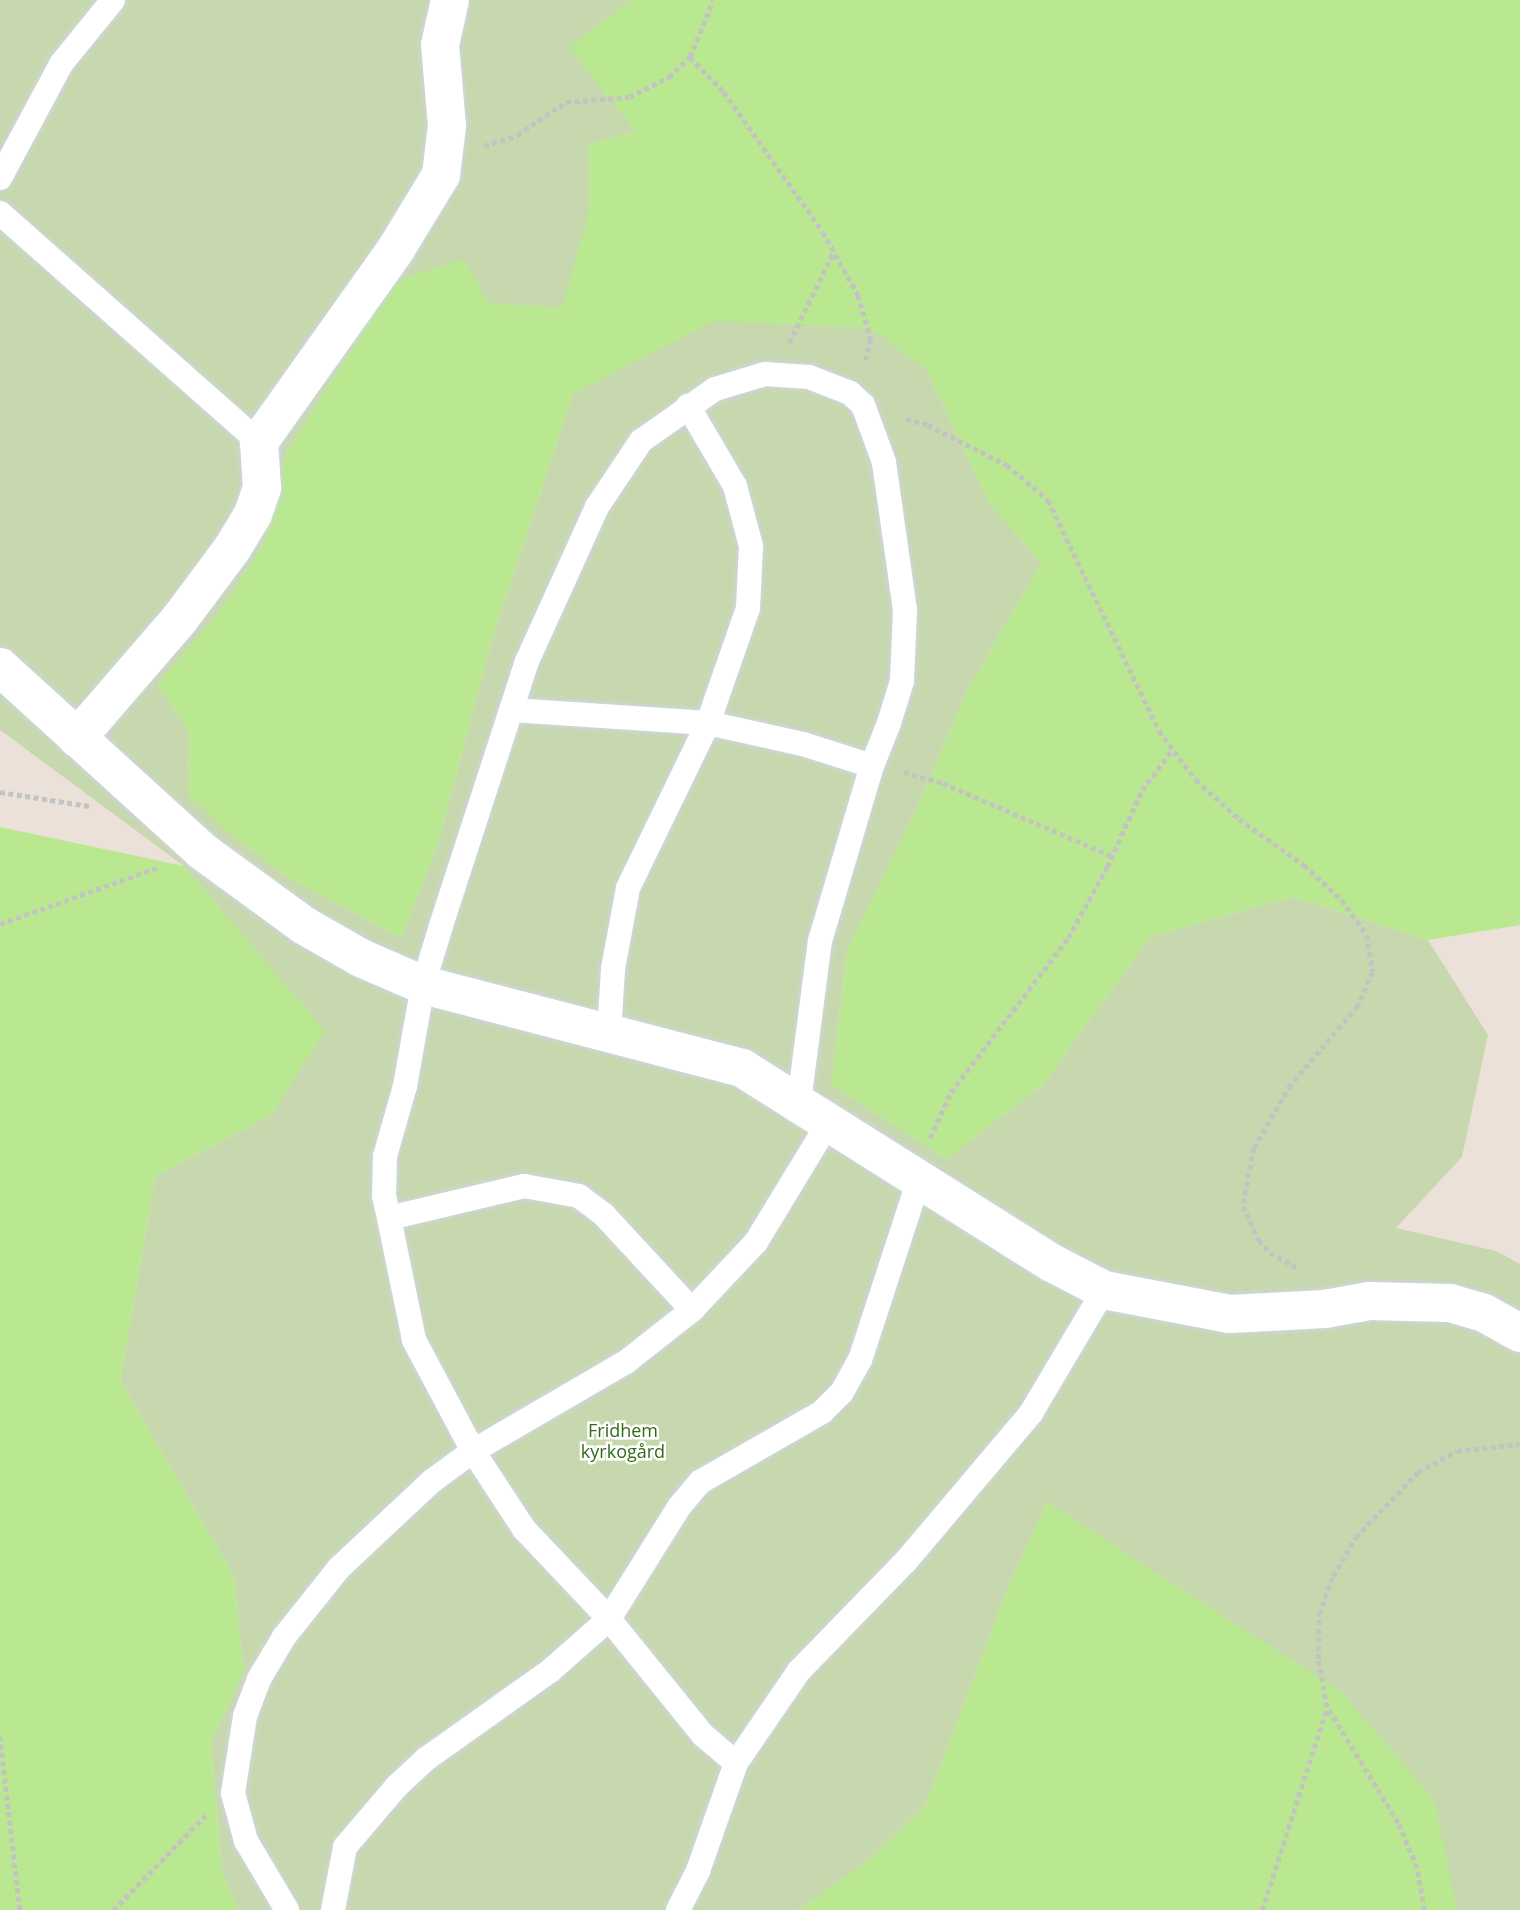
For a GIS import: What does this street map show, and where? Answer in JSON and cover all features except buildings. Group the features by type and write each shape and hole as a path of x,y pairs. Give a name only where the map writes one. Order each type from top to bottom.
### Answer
{"street":[{"path":"77,738 179,620 232,549 253,514 262,488 259,442 396,249 441,175 446,152 440,45 450,0"},
{"path":"0,667 202,851 305,926 423,985 742,1068 920,1176 1052,1263 1104,1290 1230,1314 1325,1309 1369,1301 1450,1303 1485,1313 1520,1333"}],"lane":[{"path":"0,178 61,64 113,0"},
{"path":"0,214 259,442"},
{"path":"287,1910 246,1840 233,1793 235,1753 247,1708 285,1637 313,1598 357,1550 432,1481 473,1451 626,1362 692,1310 756,1242 814,1112 820,941 872,766 902,681 905,636 893,512 863,406 809,377 779,373 741,379 688,406 641,441 606,491 550,607 512,710 423,985 405,1086 385,1156 384,1196 414,1340 473,1451 524,1530 609,1619 704,1735 736,1763"},
{"path":"609,1033 613,969 628,888 708,723 748,608 751,547 735,486 688,406"},
{"path":"512,710 708,723 803,744 872,766"},
{"path":"333,1910 345,1847 397,1786 426,1759 550,1671 609,1619 679,1507 701,1482 822,1412 842,1392 860,1360 920,1176"},
{"path":"389,1218 508,1188 553,1188 593,1205 692,1310"},
{"path":"678,1910 698,1871 736,1763 799,1671 906,1561 1031,1413 1104,1290"}],"path":[{"path":"446,152 501,144 566,102 629,97 669,77 690,57 713,0"},
{"path":"690,57 724,92 833,253 858,295 871,339 863,406 928,425 1007,465 1048,500 1159,732 1196,780 1239,819 1304,865 1342,900 1367,935 1373,972 1358,1006 1291,1085 1254,1148 1243,1206 1266,1248 1302,1269"},
{"path":"779,373 786,348 833,253"},
{"path":"920,1176 934,1127 951,1091 1068,938 1112,856 1142,790 1172,749"},
{"path":"872,766 943,783 1112,856"},
{"path":"0,792 104,809"},
{"path":"0,924 202,851"},
{"path":"1424,1910 1417,1868 1407,1842 1327,1707 1318,1660 1319,1614 1333,1576 1356,1537 1395,1492 1440,1459 1472,1447 1520,1444"},
{"path":"1262,1910 1327,1707"},
{"path":"0,1736 20,1910"},
{"path":"113,1910 195,1824 233,1793"}],"green space":[{"name":"Fridhem kyrkogård","path":"0,0 631,0 569,47 635,131 588,144 589,211 562,308 489,303 463,259 391,283 286,453 262,546 214,619 157,684 189,732 188,795 234,838 291,879 401,938 438,844 491,643 573,394 713,321 870,328 926,369 989,503 1041,563 966,692 916,810 847,950 831,1084 946,1159 1043,1085 1150,937 1293,897 1428,940 1488,1035 1462,1157 1396,1228 1496,1251 1520,1264 1520,1910 1457,1910 1434,1799 1341,1692 1047,1502 1008,1587 926,1804 870,1859 799,1910 238,1910 222,1871 211,1742 244,1672 234,1576 120,1380 156,1176 271,1115 325,1031 184,866 0,730"},
{"path":"631,0 1520,0 1520,925 1428,940 1293,897 1150,937 1043,1085 946,1159 831,1084 847,950 916,810 966,692 1041,563 989,503 926,369 573,394 491,643 438,844 401,938 291,879 234,838 188,795 189,732 157,684 214,619 262,546 286,453 391,283 589,212 588,144 635,131 568,47"},
{"path":"0,827 184,866 326,1031 271,1115 156,1176 120,1380 234,1576 244,1672 211,1742 222,1871 238,1910 0,1910"},
{"path":"1047,1501 1326,1682 1324,1642 1520,1910 799,1910 870,1859 926,1804 1008,1587"}]}
